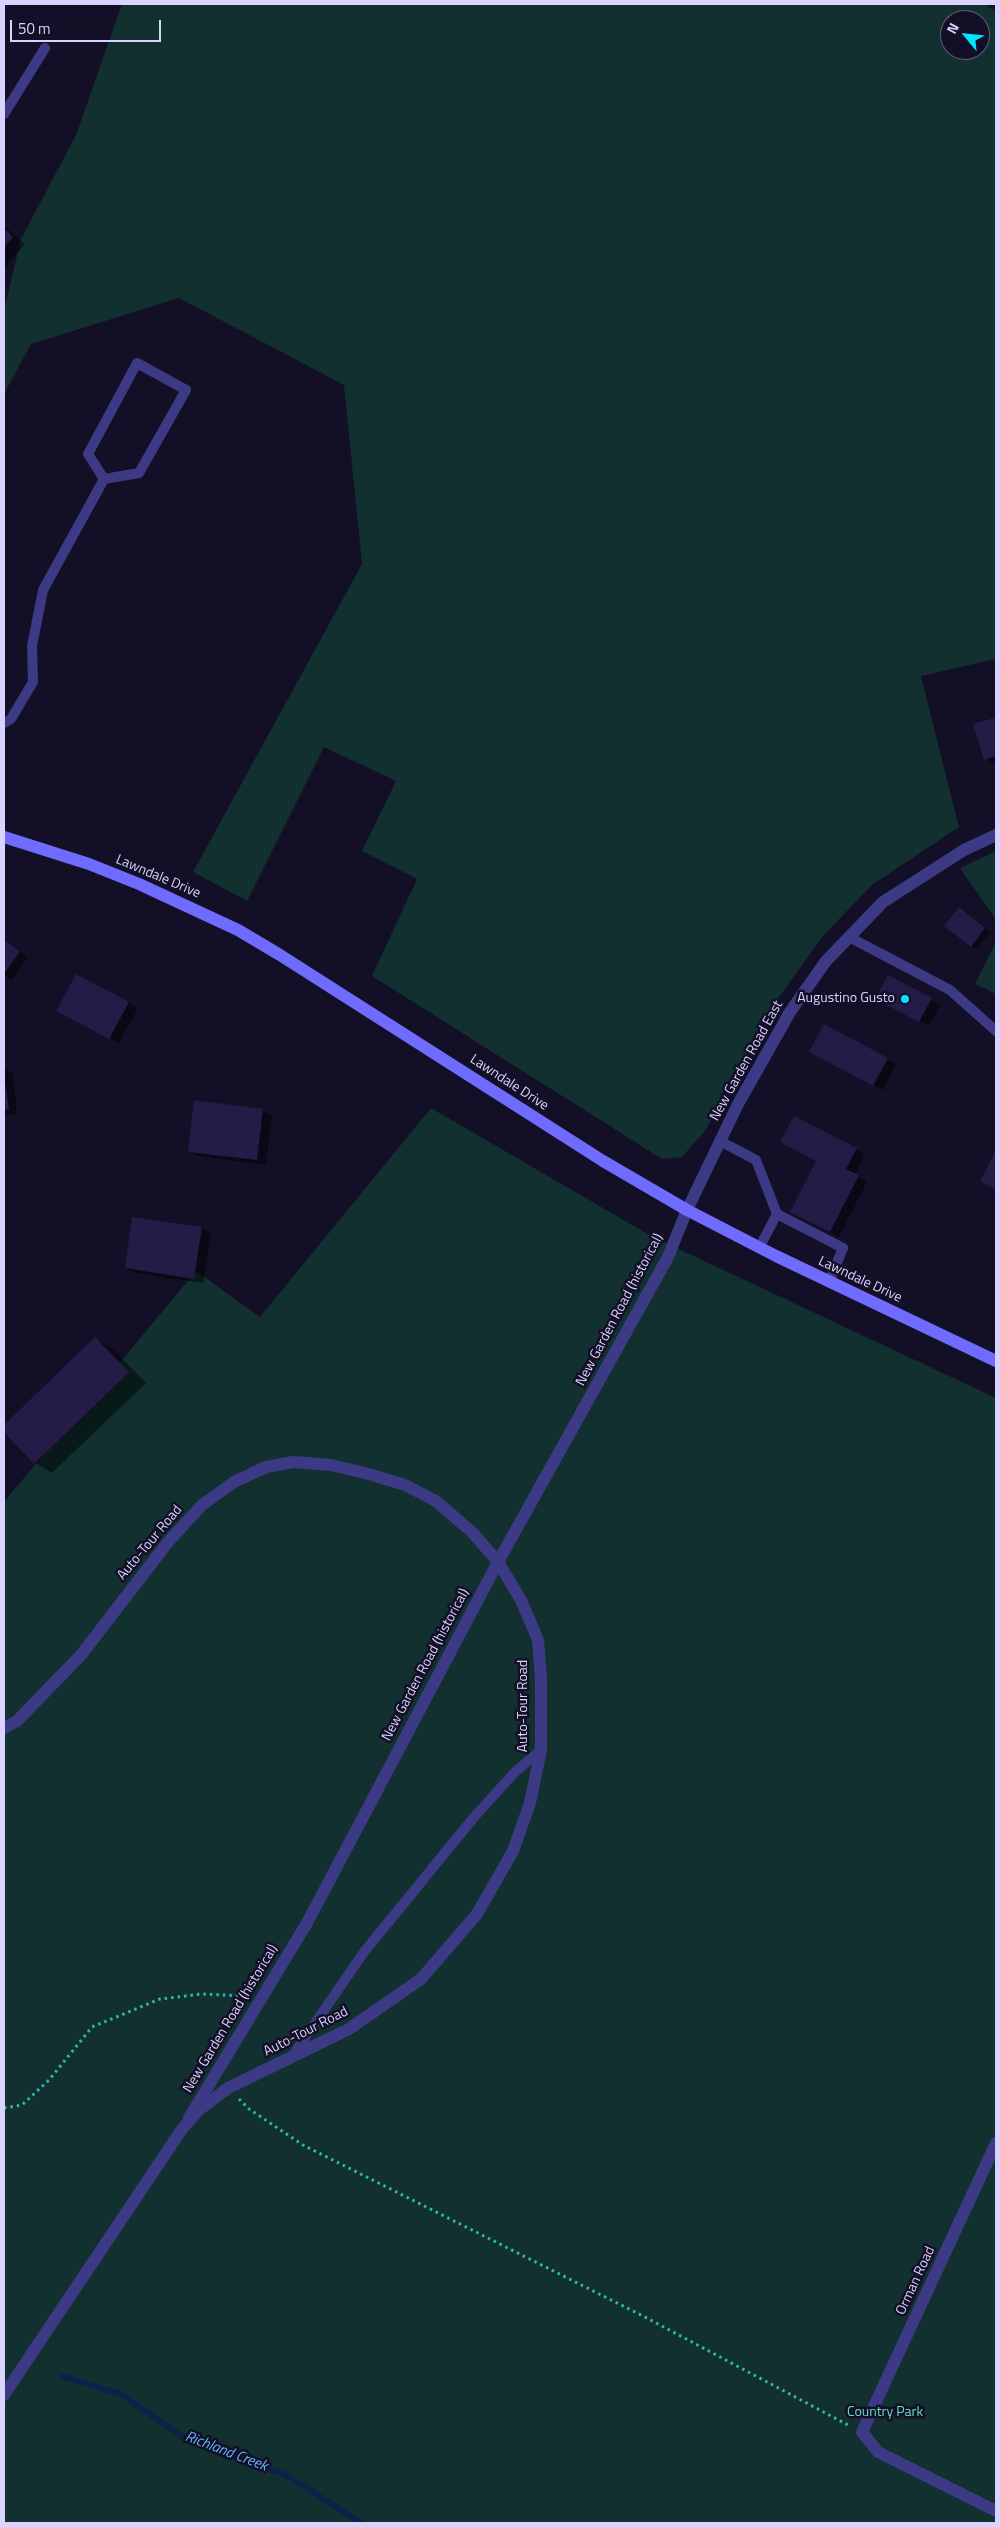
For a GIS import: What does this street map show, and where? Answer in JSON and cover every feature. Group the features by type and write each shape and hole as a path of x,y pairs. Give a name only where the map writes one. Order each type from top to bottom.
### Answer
{"main road":[{"name":"Lawndale Drive","path":"4,836 88,864 139,884 238,930 603,1161 686,1210 759,1248 996,1361"}],"street":[{"name":"New Garden Road East","path":"686,1210 738,1104 790,1012 826,961 883,902 964,850 996,835"},
{"name":"New Garden Road (historical)","path":"182,2129 307,1923 498,1562 668,1256 686,1210"},
{"name":"Auto-Tour Road","path":"4,1728 17,1721 81,1655 168,1542 202,1505 234,1482 266,1467 294,1462 331,1465 405,1485 436,1501 461,1520 498,1562 521,1600 538,1640 541,1679 541,1750 530,1803 513,1851 477,1914 421,1979 349,2029 228,2088 199,2110 182,2129 4,2395"},
{"name":"Orman Road","path":"862,2432 996,2143"},
{"path":"862,2432 878,2452 996,2510"}],"lane":[{"path":"4,114 45,48"},
{"path":"4,723 11,718 33,682 32,646 42,590 104,479 139,472 186,390 137,363 88,454 104,479"},
{"path":"849,937 950,990 996,1031"},
{"path":"720,1141 756,1160 777,1214 843,1248 829,1282"},
{"path":"759,1248 777,1214"},
{"path":"290,2059 364,1952 422,1884 475,1816 515,1772 541,1750"}],"path":[{"path":"4,2108 22,2105 49,2080 92,2027 160,1999 202,1994 263,1997"},
{"path":"228,2088 249,2109 303,2144 626,2307 862,2432"}],"green space":[{"path":"122,4 984,4 996,10 996,659 921,676 959,827 872,885 822,937 772,1007 705,1131 682,1157 662,1159 372,976 417,879 362,851 396,781 324,747 247,901 193,872 362,564 344,385 179,298 31,344 4,394 4,310 21,239 76,135"},
{"path":"996,851 996,920 960,868"},
{"path":"996,942 996,994 975,984"},
{"name":"Country Park","path":"431,1108 651,1236 996,1398 996,2523 4,2523 4,1502 196,1271 260,1317"}],"building":[{"path":"4,228 13,237 4,248"},
{"path":"994,718 996,724 996,756 984,760 973,724"},
{"path":"959,907 985,928 971,947 944,926"},
{"path":"4,940 20,951 4,974"},
{"path":"76,974 129,1002 109,1039 56,1011"},
{"path":"888,975 932,998 919,1022 875,999"},
{"path":"824,1024 888,1058 873,1086 809,1052"},
{"path":"4,1075 9,1109 4,1110"},
{"path":"194,1100 263,1109 257,1160 188,1152"},
{"path":"794,1116 857,1148 846,1169 859,1175 830,1232 790,1212 816,1161 780,1142"},
{"path":"996,1150 996,1190 980,1181"},
{"path":"132,1217 202,1227 194,1279 125,1268"},
{"path":"95,1337 129,1372 34,1464 4,1432 4,1425"}],"waterway":[{"name":"Richland Creek","path":"61,2376 121,2394 186,2439 286,2475 361,2523"}],"place":[{"name":"Augustino Gusto","path":"905,999"}]}
